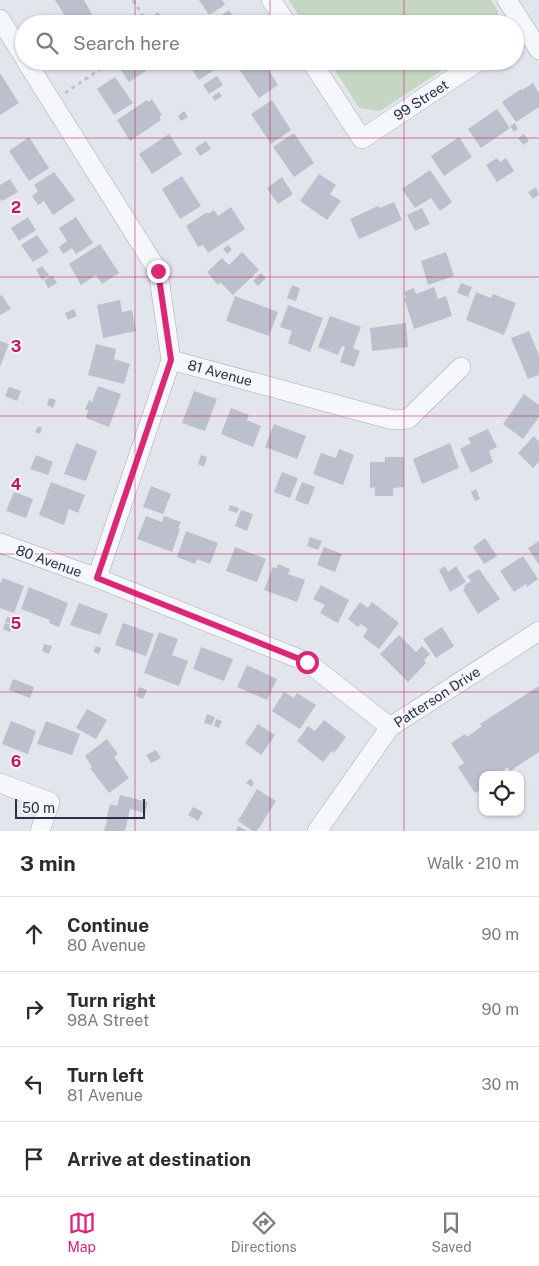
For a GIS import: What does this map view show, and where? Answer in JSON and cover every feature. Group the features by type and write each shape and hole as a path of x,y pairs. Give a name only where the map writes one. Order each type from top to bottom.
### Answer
{"street":[{"path":"271,0 281,15"},
{"path":"507,0 513,15"},
{"path":"0,19 15,43"},
{"path":"524,37 539,50"},
{"name":"81 Avenue","path":"32,70 158,271 171,360 393,420 408,419 461,367"},
{"name":"99 Street","path":"317,70 362,139 466,70"},
{"path":"97,578 171,360"},
{"name":"80 Avenue","path":"0,543 97,578 307,662 390,727"},
{"name":"Patterson Drive","path":"317,831 390,727 539,630"},
{"path":"0,783 50,802 40,831"}],"path":[{"path":"133,0 142,15"},
{"path":"52,102 99,70"}],"green space":[{"path":"289,0 491,0 498,11 498,15 298,15"},
{"path":"335,70 442,70 380,111 359,108"}],"building":[{"path":"55,0 84,0 92,14 90,15 64,15"},
{"path":"199,0 222,0 225,5 209,15"},
{"path":"229,10 232,15 222,15"},
{"path":"121,70 145,70 146,71 129,82"},
{"path":"192,70 214,70 199,80"},
{"path":"240,70 269,70 278,85 259,98"},
{"path":"0,73 19,103 0,115"},
{"path":"217,76 223,85 209,94 203,85"},
{"path":"115,77 133,103 114,115 97,89"},
{"path":"533,83 539,93 539,107 516,122 502,102"},
{"path":"219,92 222,96 215,101 212,97"},
{"path":"152,99 162,115 159,117 161,120 130,141 117,120 147,100 149,102"},
{"path":"272,100 291,130 271,144 251,114"},
{"path":"497,109 510,128 481,148 468,129"},
{"path":"184,111 188,117 181,121 178,116"},
{"path":"515,123 518,129 514,132 510,126"},
{"path":"294,133 314,163 294,177 273,147"},
{"path":"169,134 182,154 152,174 139,154"},
{"path":"524,134 529,141 523,145 518,138"},
{"path":"29,137 49,168 29,181 9,151"},
{"path":"459,137 472,157 444,176 431,156"},
{"path":"206,141 211,149 200,156 195,148"},
{"path":"497,158 500,162 506,158 514,171 497,182 486,165"},
{"path":"430,170 452,202 440,211 431,198 415,208 402,189"},
{"path":"54,172 75,200 53,215 44,201 38,205 32,196 38,191 34,185"},
{"path":"319,174 336,185 330,194 341,201 327,220 300,201"},
{"path":"182,176 201,206 180,219 162,189"},
{"path":"282,177 293,194 278,204 267,188"},
{"path":"10,179 18,192 2,201 0,199 0,185"},
{"path":"536,187 539,194 533,199 528,192"},
{"path":"394,202 402,220 359,239 350,219 378,206 380,208"},
{"path":"231,207 245,229 208,253 203,245 198,247 186,226 207,212 208,214 214,210 218,216"},
{"path":"422,208 430,224 415,231 407,215"},
{"path":"28,217 36,230 19,241 11,228"},
{"path":"76,217 93,243 76,254 72,248 63,254 59,247 67,241 59,228"},
{"path":"37,235 49,252 33,262 21,245"},
{"path":"100,244 119,273 102,284 96,275 81,285 69,264"},
{"path":"228,245 232,250 227,254 223,249"},
{"path":"242,252 259,270 233,295 220,282 218,285 207,272 222,258 229,265"},
{"path":"446,252 454,276 428,285 421,261"},
{"path":"42,266 49,275 42,280 36,270"},
{"path":"261,273 266,278 258,286 253,281"},
{"path":"52,275 57,283 48,288 44,280"},
{"path":"461,283 472,287 468,297 457,293"},
{"path":"292,285 300,288 296,301 287,298"},
{"path":"434,287 438,299 446,296 452,316 414,329 404,298 406,297 404,292 414,288 416,294"},
{"path":"476,292 491,298 493,294 516,303 504,335 466,320"},
{"path":"2,295 11,309 0,315 0,296"},
{"path":"235,296 278,312 269,336 226,321"},
{"path":"120,300 122,312 132,310 136,331 103,338 97,305"},
{"path":"288,305 323,318 310,352 288,343 292,331 280,327"},
{"path":"74,309 77,316 68,320 65,313"},
{"path":"330,316 361,327 353,348 360,351 354,367 340,362 345,347 342,346 338,355 318,347"},
{"path":"406,323 408,347 372,351 370,328"},
{"path":"529,331 539,355 539,375 528,379 511,338"},
{"path":"0,341 9,344 0,367"},
{"path":"96,344 116,349 114,359 130,364 124,384 88,375"},
{"path":"98,386 121,394 109,427 86,418 88,410 85,410 89,400 92,402"},
{"path":"9,387 21,391 17,401 5,396"},
{"path":"194,391 217,399 205,431 182,423"},
{"path":"524,394 539,405 539,417 523,439 503,424"},
{"path":"49,398 56,400 53,408 47,405"},
{"path":"231,408 249,415 247,420 261,426 253,447 221,434"},
{"path":"274,424 306,436 297,459 265,447"},
{"path":"38,426 42,428 40,434 35,432"},
{"path":"488,429 497,447 489,451 493,462 471,473 460,449 471,443 468,438"},
{"path":"534,436 539,442 539,462 533,468 518,453"},
{"path":"76,443 97,451 86,481 64,474"},
{"path":"450,443 459,468 422,484 413,459"},
{"path":"339,449 354,455 343,485 313,474 321,453 336,458"},
{"path":"36,455 53,462 48,475 30,469"},
{"path":"201,455 207,457 204,467 198,464"},
{"path":"385,457 404,457 404,487 393,488 393,496 375,496 375,487 370,488 370,462 385,462"},
{"path":"282,472 298,478 290,498 274,492"},
{"path":"51,482 85,495 78,513 69,509 64,525 39,515"},
{"path":"302,482 315,487 308,505 295,500"},
{"path":"151,486 171,494 163,514 143,507"},
{"path":"476,489 480,499 475,501 471,492"},
{"path":"14,492 33,499 26,518 6,511"},
{"path":"230,505 239,508 237,513 228,510"},
{"path":"241,510 253,514 247,531 235,526"},
{"path":"146,516 162,522 164,516 181,522 172,552 137,539"},
{"path":"186,531 218,543 210,564 197,559 195,564 177,557"},
{"path":"310,537 322,541 318,550 307,546"},
{"path":"485,538 497,556 484,564 473,547"},
{"path":"539,541 539,565 528,548"},
{"path":"235,547 266,559 257,582 226,571"},
{"path":"324,547 342,554 335,572 317,565"},
{"path":"523,556 538,579 527,587 526,584 514,592 500,571"},
{"path":"278,564 290,569 288,574 305,580 297,602 264,590 273,567 277,568"},
{"path":"445,566 448,572 456,566 466,582 450,592 439,570"},
{"path":"479,569 500,599 478,614 463,590 464,586 471,581 467,576"},
{"path":"3,578 24,586 14,613 0,608 0,583"},
{"path":"321,585 349,600 338,623 320,613 325,605 313,599"},
{"path":"29,587 68,603 59,627 49,623 50,620 21,609"},
{"path":"360,602 368,608 372,602 399,623 379,649 363,637 368,629 361,624 358,627 348,619"},
{"path":"79,603 108,614 100,635 70,625"},
{"path":"7,617 13,619 12,624 5,622"},
{"path":"5,623 12,625 10,632 3,629"},
{"path":"123,623 154,634 146,656 115,645"},
{"path":"442,627 454,646 436,658 423,639"},
{"path":"159,632 178,639 172,655 188,661 179,686 144,673"},
{"path":"399,635 416,652 422,646 430,654 424,660 426,663 408,682 380,654"},
{"path":"44,644 52,646 49,654 42,651"},
{"path":"96,646 101,648 99,654 93,652"},
{"path":"201,647 233,659 224,681 193,669"},
{"path":"247,665 277,679 267,700 237,687"},
{"path":"13,679 34,687 30,698 9,690"},
{"path":"539,686 539,752 510,771 508,767 502,771 479,771 479,790 475,793 458,767 464,763 451,743 465,734 467,737 482,726 480,724"},
{"path":"139,687 147,690 143,699 136,696"},
{"path":"284,692 294,698 297,693 316,705 300,729 272,711"},
{"path":"87,709 107,720 96,739 76,728"},
{"path":"207,714 215,717 212,725 204,723"},
{"path":"216,719 222,721 219,728 214,726"},
{"path":"324,720 346,737 334,753 332,751 323,762 297,741 308,726 315,731"},
{"path":"11,721 36,731 28,754 2,744"},
{"path":"46,721 80,734 72,755 37,744"},
{"path":"258,724 275,735 261,755 245,743"},
{"path":"107,739 118,754 114,757 129,778 109,793 90,768 92,767 85,756"},
{"path":"156,750 161,758 151,763 146,755"},
{"path":"250,779 254,782 252,787 246,783"},
{"path":"257,789 276,801 257,831 253,831 238,821"},
{"path":"120,795 148,802 145,813 130,809 125,831 104,831 110,804 117,806"},
{"path":"193,807 203,812 198,821 188,815"},
{"path":"238,826 247,831 236,831"}],"route":[{"path":"158,271 171,360 97,578 307,662"}]}
